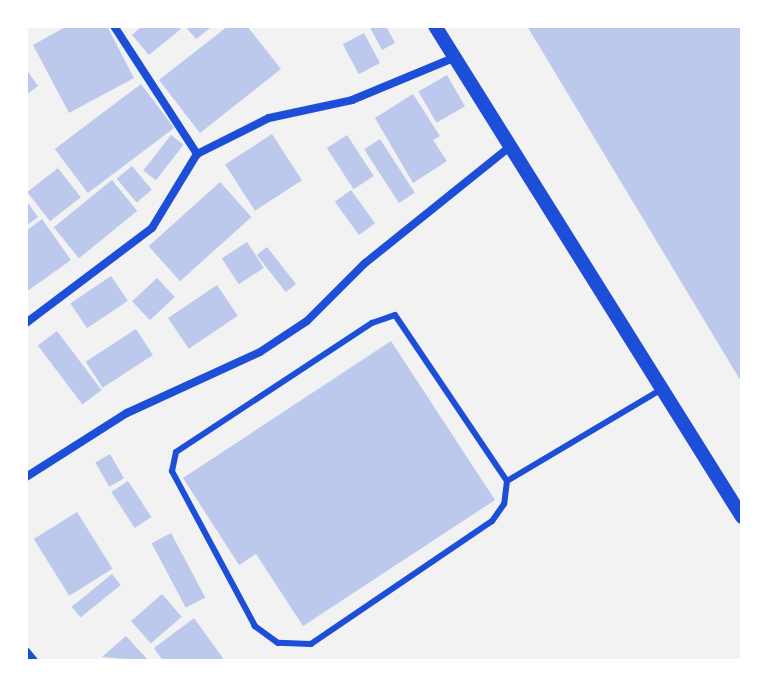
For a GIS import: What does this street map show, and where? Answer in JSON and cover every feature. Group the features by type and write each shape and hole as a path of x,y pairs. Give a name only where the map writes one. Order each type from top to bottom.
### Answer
{"street":[{"path":"114,26 197,154"},
{"path":"435,26 742,517"},
{"path":"26,323 152,228 197,154 269,118 352,100 456,57"},
{"path":"26,477 127,413 260,352 307,321 364,264 512,145"},
{"path":"26,651 34,661"}],"lane":[{"path":"395,315 507,481 504,504 492,521 311,644 293,647 255,626 172,471 176,452 194,436 372,323 395,315"},
{"path":"507,481 662,389"}],"building":[{"path":"67,26 107,26 134,78 69,113 33,45"},
{"path":"142,26 178,26 181,29 149,55 132,35"},
{"path":"185,26 213,26 196,39"},
{"path":"228,26 247,26 281,69 200,133 159,80"},
{"path":"369,26 386,26 395,43 382,50"},
{"path":"527,26 742,26 742,383"},
{"path":"364,33 380,63 359,74 343,44"},
{"path":"26,69 38,86 26,95"},
{"path":"447,75 465,106 436,123 418,92"},
{"path":"141,84 174,128 88,193 55,149"},
{"path":"413,94 440,136 433,140 447,161 413,183 375,118"},
{"path":"272,134 302,180 255,211 225,164"},
{"path":"171,135 184,145 156,180 143,170"},
{"path":"347,135 374,176 354,189 327,148"},
{"path":"380,139 415,193 399,203 364,149"},
{"path":"132,166 152,190 137,203 117,179"},
{"path":"58,168 81,197 50,221 27,192"},
{"path":"112,180 137,211 79,258 54,227"},
{"path":"220,182 251,217 180,281 149,246"},
{"path":"351,190 375,223 359,235 335,202"},
{"path":"26,200 38,217 26,226"},
{"path":"42,219 71,260 26,292 26,231"},
{"path":"247,242 264,268 239,284 222,258"},
{"path":"267,247 296,284 286,292 257,255"},
{"path":"111,276 128,301 87,328 70,303"},
{"path":"157,278 175,297 150,320 132,301"},
{"path":"217,285 238,316 189,349 168,318"},
{"path":"136,329 153,355 103,388 86,362"},
{"path":"57,331 102,390 82,405 38,345"},
{"path":"391,341 495,500 303,626 256,554 239,565 183,478"},
{"path":"110,454 124,478 109,487 95,463"},
{"path":"128,481 151,517 135,528 111,492"},
{"path":"77,512 113,569 69,596 34,539"},
{"path":"171,533 205,597 186,608 152,543"},
{"path":"112,574 121,585 80,618 72,607"},
{"path":"162,594 182,617 151,644 131,621"},
{"path":"194,618 225,661 163,661 154,648"},
{"path":"126,636 149,661 102,657"}]}
